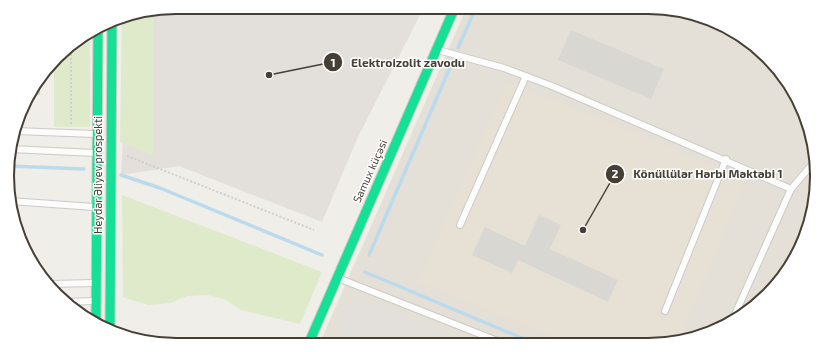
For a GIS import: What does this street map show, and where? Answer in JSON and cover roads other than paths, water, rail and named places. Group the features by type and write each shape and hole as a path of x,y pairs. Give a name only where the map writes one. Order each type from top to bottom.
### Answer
{"main road":[{"name":"Samux küçəsi","path":"311,338 452,14"},
{"name":"Heydər Əliyev prospekti","path":"110,324 112,27"},
{"name":"Heydər Əliyev prospekti","path":"96,317 98,34"}],"lane":[{"path":"436,49 504,68 526,76 791,189"},
{"path":"460,225 526,76"},
{"path":"21,131 97,134"},
{"path":"16,149 97,153"},
{"path":"664,311 726,160"},
{"path":"736,312 791,189 810,168"},
{"path":"16,201 96,207"},
{"path":"337,278 490,338"},
{"path":"55,284 96,282"},
{"path":"73,302 96,301"}],"waterway":[{"path":"458,48 473,14"},
{"path":"369,255 451,65"},
{"path":"14,166 84,169"},
{"path":"121,175 160,188 322,255"},
{"path":"365,272 522,338"}],"place":[{"name":"Elektroizolit zavodu","path":"269,75"},
{"name":"Könüllülər Hərbi Məktəbi 1","path":"583,230"}]}
